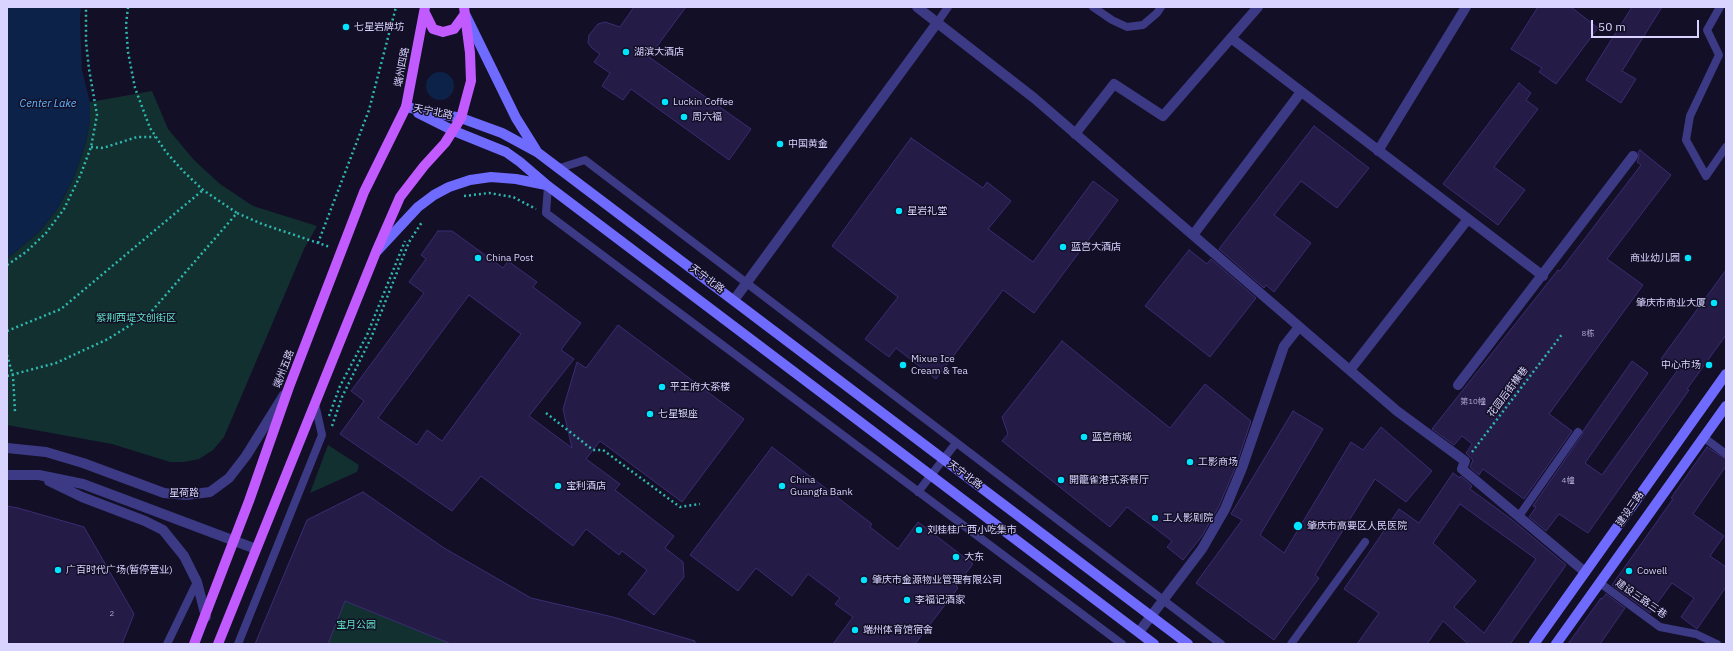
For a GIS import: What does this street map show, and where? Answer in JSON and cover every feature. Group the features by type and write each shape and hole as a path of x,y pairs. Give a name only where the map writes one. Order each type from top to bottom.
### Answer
{"main road":[{"path":"425,10 433,29 443,32 454,29 464,10"},
{"name":"端州四路","path":"406,107 425,10"},
{"path":"218,644 376,252 400,197 424,166 446,144 461,118 471,81 470,53 464,10"},
{"path":"464,10 516,118 537,152"},
{"name":"天宁北路","path":"406,107 461,118 502,133 537,152 1188,644"},
{"name":"天宁北路","path":"406,107 454,131 506,152 548,186 1154,644"},
{"name":"端州五路","path":"194,644 206,617 289,387 364,192 406,107"},
{"path":"376,252 418,207 434,195 449,187 470,180 491,177 516,179 548,186"},
{"name":"建设三路","path":"1534,644 1726,374"},
{"name":"建设三路","path":"1556,644 1726,406"}],"street":[{"path":"917,7 1034,98 1397,411 1466,461 1462,469 1585,572"},
{"path":"1075,134 1114,84 1163,116 1258,7"},
{"path":"1378,151 1466,7"},
{"path":"734,300 937,23"},
{"path":"1230,38 1542,276"},
{"path":"1193,235 1301,92"},
{"path":"1458,385 1633,156"},
{"path":"1350,370 1468,219"},
{"path":"1139,632 1202,549 1225,509 1242,468 1284,346 1299,327"},
{"name":"星荷路","path":"7,448 46,452 164,493 186,495 210,492 229,478 246,456 289,387"},
{"path":"7,475 39,475 83,484 256,549"},
{"path":"39,475 82,497 145,521 163,530 184,556 196,582 206,617"}],"lane":[{"path":"937,23 948,7"},
{"path":"1093,7 1112,20 1126,27 1143,24 1157,13 1161,7"},
{"path":"1720,7 1707,30 1719,55 1690,116 1686,140 1706,176 1726,148"},
{"path":"560,168 585,160 1221,644"},
{"path":"548,186 546,213 1122,644"},
{"path":"238,644 322,435 315,404"},
{"path":"1519,516 1578,432"},
{"path":"1703,437 1726,454"},
{"path":"918,492 956,443"},
{"path":"1291,644 1365,542"},
{"path":"167,644 196,582"},
{"name":"建设三路三巷","path":"1600,583 1660,627 1696,634 1717,644"}],"path":[{"path":"7,265 26,252 46,233 64,209 80,176 91,147 97,115 86,42 86,7"},
{"path":"128,7 126,25 128,52 141,106 150,128 179,167 203,190 237,213 262,224 342,251"},
{"path":"318,243 369,110 396,7"},
{"path":"91,147 103,148 137,137 156,137"},
{"path":"7,331 61,309 203,190"},
{"path":"459,198 489,193 513,197 546,213"},
{"path":"7,376 12,376 56,362 108,339 151,312 237,213"},
{"path":"331,427 342,398 371,338 410,242 423,220"},
{"path":"322,435 340,386 367,335 407,235"},
{"name":"花园后街横巷","path":"1466,461 1563,333"},
{"path":"7,355 12,376 15,412"},
{"path":"546,413 593,450 603,450 680,507 700,504"}],"green space":[{"name":"紫荆西堤文创街区","path":"152,91 168,129 194,160 220,184 253,206 317,226 304,249 224,437 213,450 199,459 184,462 170,462 112,444 7,425 7,259 40,231 58,208 74,177 86,142 90,121 90,102"},
{"path":"328,445 359,465 357,472 310,493"},
{"name":"宝月公园","path":"345,601 451,644 328,644"}],"water":[{"name":"Center Lake","path":"7,7 81,7 82,70 90,102 90,121 86,142 74,177 58,208 40,231 7,259"},
{"path":"440,72 450,76 454,86 450,96 440,100 430,96 426,86 430,76"}],"building":[{"path":"634,7 686,7 649,57 751,129 729,160 631,89 623,100 602,86 610,73 594,62 600,54 588,43 589,35 598,24 605,22 620,27"},
{"path":"1538,7 1571,7 1598,28 1556,84 1539,72 1542,68 1511,49"},
{"path":"1632,7 1662,7 1622,71 1636,79 1621,103 1586,80"},
{"path":"1519,83 1531,93 1526,100 1538,109 1494,167 1525,190 1498,225 1443,184"},
{"path":"1314,126 1369,168 1337,208 1301,181 1274,215 1311,243 1274,292 1266,285 1264,288 1219,249"},
{"path":"911,138 983,188 987,182 1011,201 988,229 1033,262 1093,181 1118,200 1034,313 1003,290 936,379 896,348 889,357 865,339 898,297 832,246"},
{"path":"1640,150 1671,175 1607,259 1643,285 1549,414 1572,431 1524,499 1483,469 1479,475 1470,467 1473,460 1466,453 1472,444 1462,436 1454,445 1432,429 1558,270 1560,271 1641,165 1637,162 1639,157 1638,152"},
{"path":"438,231 452,231 503,268 508,261 537,282 533,287 581,323 561,350 574,359 529,416 572,448 563,409 577,362 586,368 618,325 744,419 682,502 600,441 586,459 620,484 615,490 674,536 665,548 683,562 684,577 654,615 628,594 647,570 622,551 619,555 586,529 573,546 481,476 452,511 340,434 364,401 351,391 424,293 409,282 426,259 421,255","holes":["469,295 521,334 442,441 427,430 417,445 378,418"]},
{"path":"1189,250 1207,264 1211,259 1256,298 1210,357 1145,306"},
{"path":"1726,270 1726,335 1687,389 1689,390 1588,533 1559,514 1546,531 1529,517 1536,507 1533,506 1582,435 1583,431 1632,361 1648,373 1585,463 1602,475 1677,371 1661,359"},
{"path":"1062,341 1170,428 1205,384 1251,421 1236,466 1219,506 1202,536 1183,560 1167,547 1172,541 1127,507 1110,527 1002,441 1008,434 1002,417"},
{"name":"肇庆市高要区人民医院","path":"1293,411 1323,429 1260,535 1284,553 1351,442 1363,450 1381,427 1432,471 1406,502 1375,479 1315,575 1319,578 1274,640 1196,583 1242,520 1231,514"},
{"path":"772,447 872,524 870,527 898,549 918,522 973,564 956,586 958,588 915,644 833,644 853,617 835,604 840,598 808,574 792,596 756,568 738,591 690,555"},
{"path":"1707,447 1726,459 1726,466 1693,514 1724,536 1710,556 1726,567 1726,587 1697,629 1681,617 1694,598 1672,583 1650,613 1612,585 1673,499 1671,498"},
{"path":"1453,473 1460,478 1461,476 1472,486 1470,489 1511,519 1566,565 1510,644 1468,644 1443,621 1427,644 1357,644 1379,613 1344,589 1399,509 1419,523","holes":["1460,504 1536,559 1484,633 1454,607 1476,581 1433,543"]},
{"path":"363,492 444,548 531,598 613,617 695,641 695,644 451,644 345,601 328,644 255,644 307,520"},
{"name":"广百时代广场(暂停营业)","path":"7,506 84,527 134,614 122,644 7,644"},
{"path":"1606,594 1625,608 1600,644 1568,644 1601,598 1602,599"}],"place":[{"name":"七星岩牌坊","path":"346,27"},
{"name":"湖滨大酒店","path":"626,52"},
{"name":"Luckin Coffee","path":"665,102"},
{"name":"周六福","path":"684,117"},
{"name":"中国黄金","path":"780,144"},
{"name":"星岩礼堂","path":"899,211"},
{"name":"蓝宫大酒店","path":"1063,247"},
{"name":"China Post","path":"478,258"},
{"name":"商业幼儿园","path":"1688,258"},
{"name":"肇庆市商业大厦","path":"1714,303"},
{"name":"Mixue Ice Cream & Tea","path":"903,365"},
{"name":"中心市场","path":"1709,365"},
{"name":"平王府大茶楼","path":"662,387"},
{"name":"七星银座","path":"650,414"},
{"name":"蓝宫商城","path":"1084,437"},
{"name":"工影商场","path":"1190,462"},
{"name":"開籠雀港式茶餐厅","path":"1061,480"},
{"name":"宝利酒店","path":"558,486"},
{"name":"China Guangfa Bank","path":"782,486"},
{"name":"工人影剧院","path":"1155,518"},
{"name":"肇庆市高要区人民医院","path":"1298,526"},
{"name":"刘桂桂广西小吃集市","path":"919,530"},
{"name":"大东","path":"956,557"},
{"name":"广百时代广场(暂停营业)","path":"58,570"},
{"name":"Cowell","path":"1629,571"},
{"name":"肇庆市金源物业管理有限公司","path":"864,580"},
{"name":"李福记酒家","path":"907,600"},
{"name":"端州体育馆宿舍","path":"855,630"}]}
